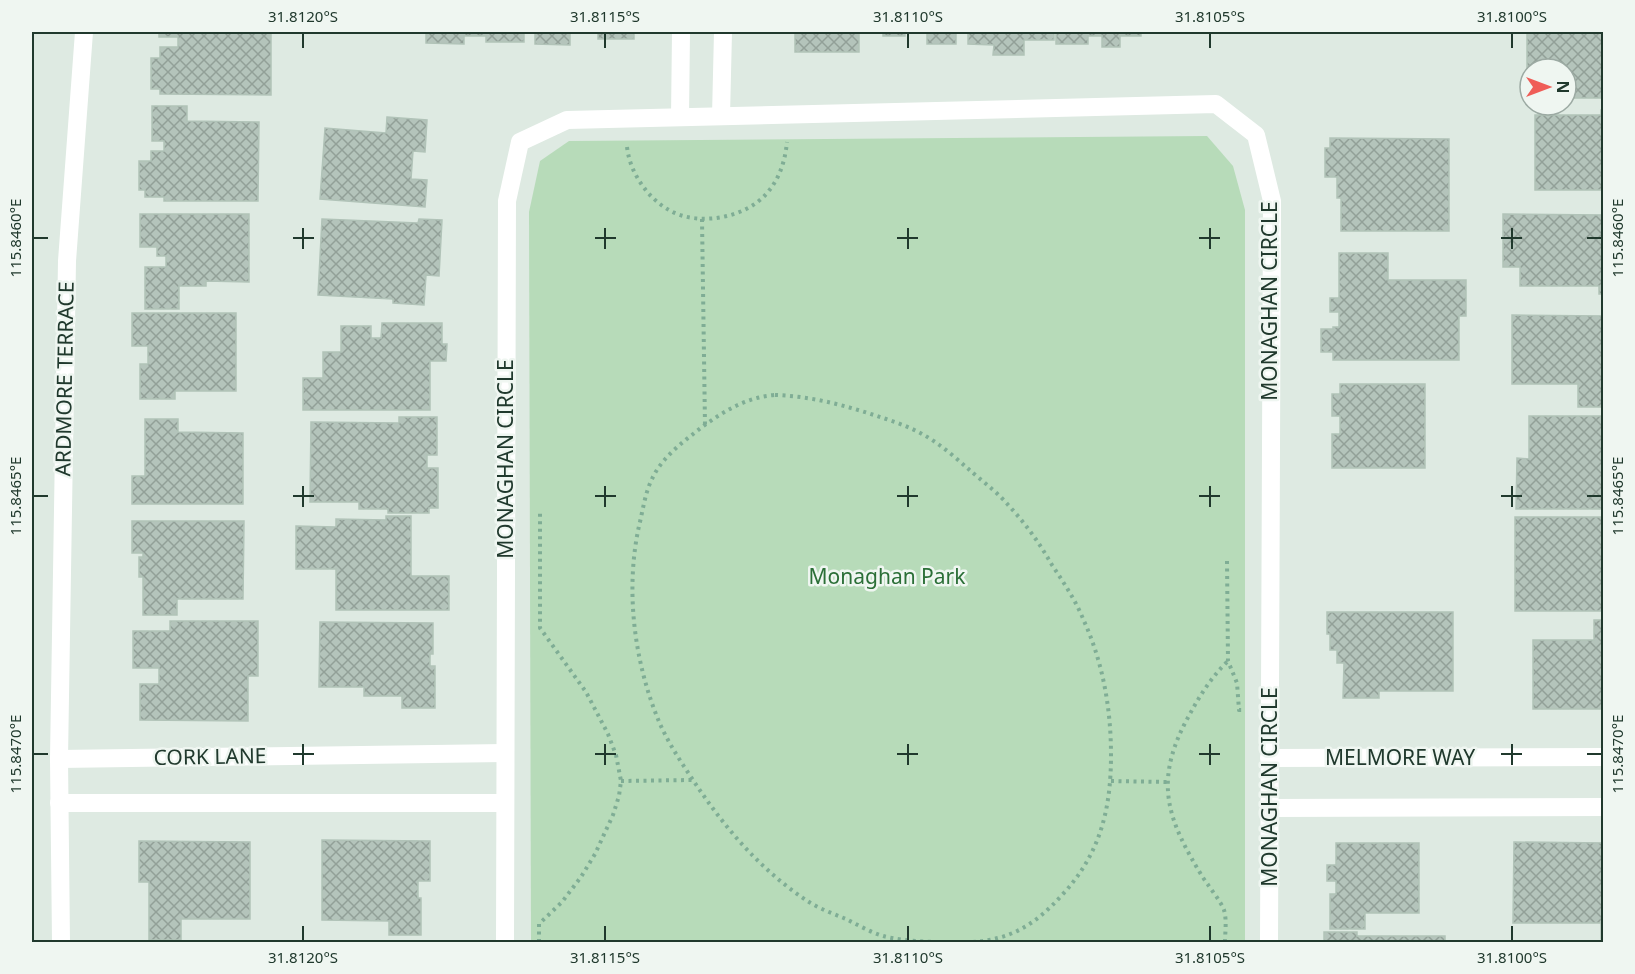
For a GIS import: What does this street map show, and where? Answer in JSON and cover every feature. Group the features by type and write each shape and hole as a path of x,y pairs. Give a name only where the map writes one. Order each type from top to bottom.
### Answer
{"street":[{"name":"ARDMORE TERRACE","path":"61,942 59,759 67,261 84,32"},
{"path":"680,117 681,32"},
{"path":"721,116 723,32"},
{"name":"MONAGHAN CIRCLE","path":"505,942 507,201 520,142 567,120 1216,104 1256,135 1272,201 1269,942"},
{"name":"CORK LANE","path":"59,759 505,753"},
{"name":"MELMORE WAY","path":"1269,758 1604,757"},
{"path":"59,803 505,803"},
{"path":"1269,808 1604,807"}],"path":[{"path":"627,142 630,161 637,178 651,196 669,210 688,218 702,219 735,213 754,205 767,193 780,175 786,158 788,135"},
{"path":"702,219 705,426"},
{"path":"795,395 891,421 923,434 953,456 1007,504 1030,531 1071,594 1083,618 1092,641 1108,701 1111,728 1111,781 1108,805 1096,845 1075,881 1044,914 1019,930 995,939 943,942 885,936 811,903 780,879 731,833 709,806 675,754 659,722 643,672 635,622 632,574 636,543 652,478 674,450 705,426 729,409 746,401 764,396 795,395"},
{"path":"539,942 539,924 562,902 581,877 604,837 613,815 621,781 616,755 608,734 586,692 540,628 540,511"},
{"path":"1225,942 1224,910 1179,835 1170,807 1167,782 1172,754 1196,702 1228,661 1227,561"},
{"path":"621,781 693,780"},
{"path":"1111,781 1167,782"},
{"path":"885,936 885,942"}],"green space":[{"name":"Monaghan Park","path":"1207,136 1233,166 1245,210 1245,942 531,942 529,212 540,161 569,141"}],"building":[{"path":"159,32 271,32 271,95 160,94 160,89 151,89 151,58 160,58 160,47 178,47 178,37 159,37"},
{"path":"426,32 524,32 524,42 486,42 486,36 464,36 464,44 426,43"},
{"path":"535,32 570,32 570,45 535,44"},
{"path":"598,32 634,32 634,39 598,39"},
{"path":"795,32 859,32 859,52 795,52"},
{"path":"883,32 905,32 905,36 883,36"},
{"path":"927,32 956,32 956,44 927,44"},
{"path":"968,32 1054,32 1054,40 1024,40 1024,55 993,55 994,45 968,44"},
{"path":"1056,32 1141,32 1141,36 1120,36 1120,47 1102,47 1102,36 1088,36 1088,44 1056,44"},
{"path":"1527,32 1604,32 1604,98 1578,98 1578,57 1527,57"},
{"path":"152,106 187,106 187,121 259,122 258,201 164,201 164,197 145,197 145,190 139,190 139,161 151,161 151,151 164,151 164,141 152,141"},
{"path":"1601,110 1604,110 1604,190 1535,190 1535,117 1601,115"},
{"path":"387,117 427,120 425,152 413,151 411,179 427,180 425,207 320,199 325,128 386,133"},
{"path":"1330,138 1449,139 1449,231 1341,231 1341,198 1337,198 1337,177 1325,177 1325,148 1330,148"},
{"path":"140,214 249,214 249,282 206,281 206,286 179,286 179,309 145,309 145,267 166,267 166,256 157,256 157,247 140,247"},
{"path":"1503,214 1604,215 1604,294 1599,294 1599,286 1520,286 1520,267 1503,267"},
{"path":"322,219 418,223 419,219 442,220 439,276 426,275 424,305 393,303 393,299 318,295"},
{"path":"1339,253 1388,253 1388,280 1466,280 1466,316 1459,316 1459,360 1333,360 1333,352 1321,352 1321,329 1339,327 1339,312 1330,312 1330,298 1339,298"},
{"path":"132,313 236,313 236,391 175,391 175,399 140,399 140,364 148,364 148,346 132,346"},
{"path":"1512,315 1604,316 1604,407 1578,407 1578,384 1512,384"},
{"path":"382,323 442,323 442,344 447,344 446,361 430,361 430,410 303,410 303,378 323,378 323,352 341,352 341,326 371,326 371,338 381,338"},
{"path":"1340,384 1425,384 1425,468 1332,468 1332,434 1340,434 1340,416 1332,416 1332,394 1340,394"},
{"path":"1529,416 1604,416 1604,509 1516,509 1517,458 1529,459"},
{"path":"399,417 437,417 437,455 427,455 427,468 438,468 438,508 429,508 429,513 388,513 388,509 359,509 359,502 310,502 311,422 399,423"},
{"path":"145,419 178,419 178,432 243,433 243,504 132,504 132,476 145,476"},
{"path":"386,516 411,516 411,576 449,576 449,610 336,610 336,569 296,569 296,526 336,527 336,519 386,520"},
{"path":"1515,517 1604,517 1604,611 1515,611"},
{"path":"132,521 244,521 243,599 177,599 177,615 143,615 143,577 139,577 139,557 143,557 143,553 132,553"},
{"path":"1327,612 1453,612 1453,691 1379,691 1379,698 1343,698 1344,663 1337,663 1337,650 1330,650"},
{"path":"1594,620 1604,620 1604,709 1533,709 1533,640 1594,640"},
{"path":"170,621 258,621 258,676 248,676 248,721 140,720 140,684 159,684 159,668 133,668 133,631 170,631"},
{"path":"320,622 433,623 433,654 430,654 430,666 435,666 435,708 402,708 402,696 364,696 364,687 319,687"},
{"path":"322,840 430,841 430,881 418,881 418,898 421,898 421,935 389,935 389,921 322,920"},
{"path":"139,841 250,842 250,919 181,919 181,940 149,940 149,882 139,882"},
{"path":"1514,842 1604,843 1604,939 1601,939 1601,923 1513,923"},
{"path":"1336,843 1419,843 1419,913 1365,913 1365,929 1330,929 1330,894 1336,894 1336,881 1327,881 1327,865 1336,865"},
{"path":"1324,932 1357,932 1357,936 1445,936 1445,942 1324,942"}]}
